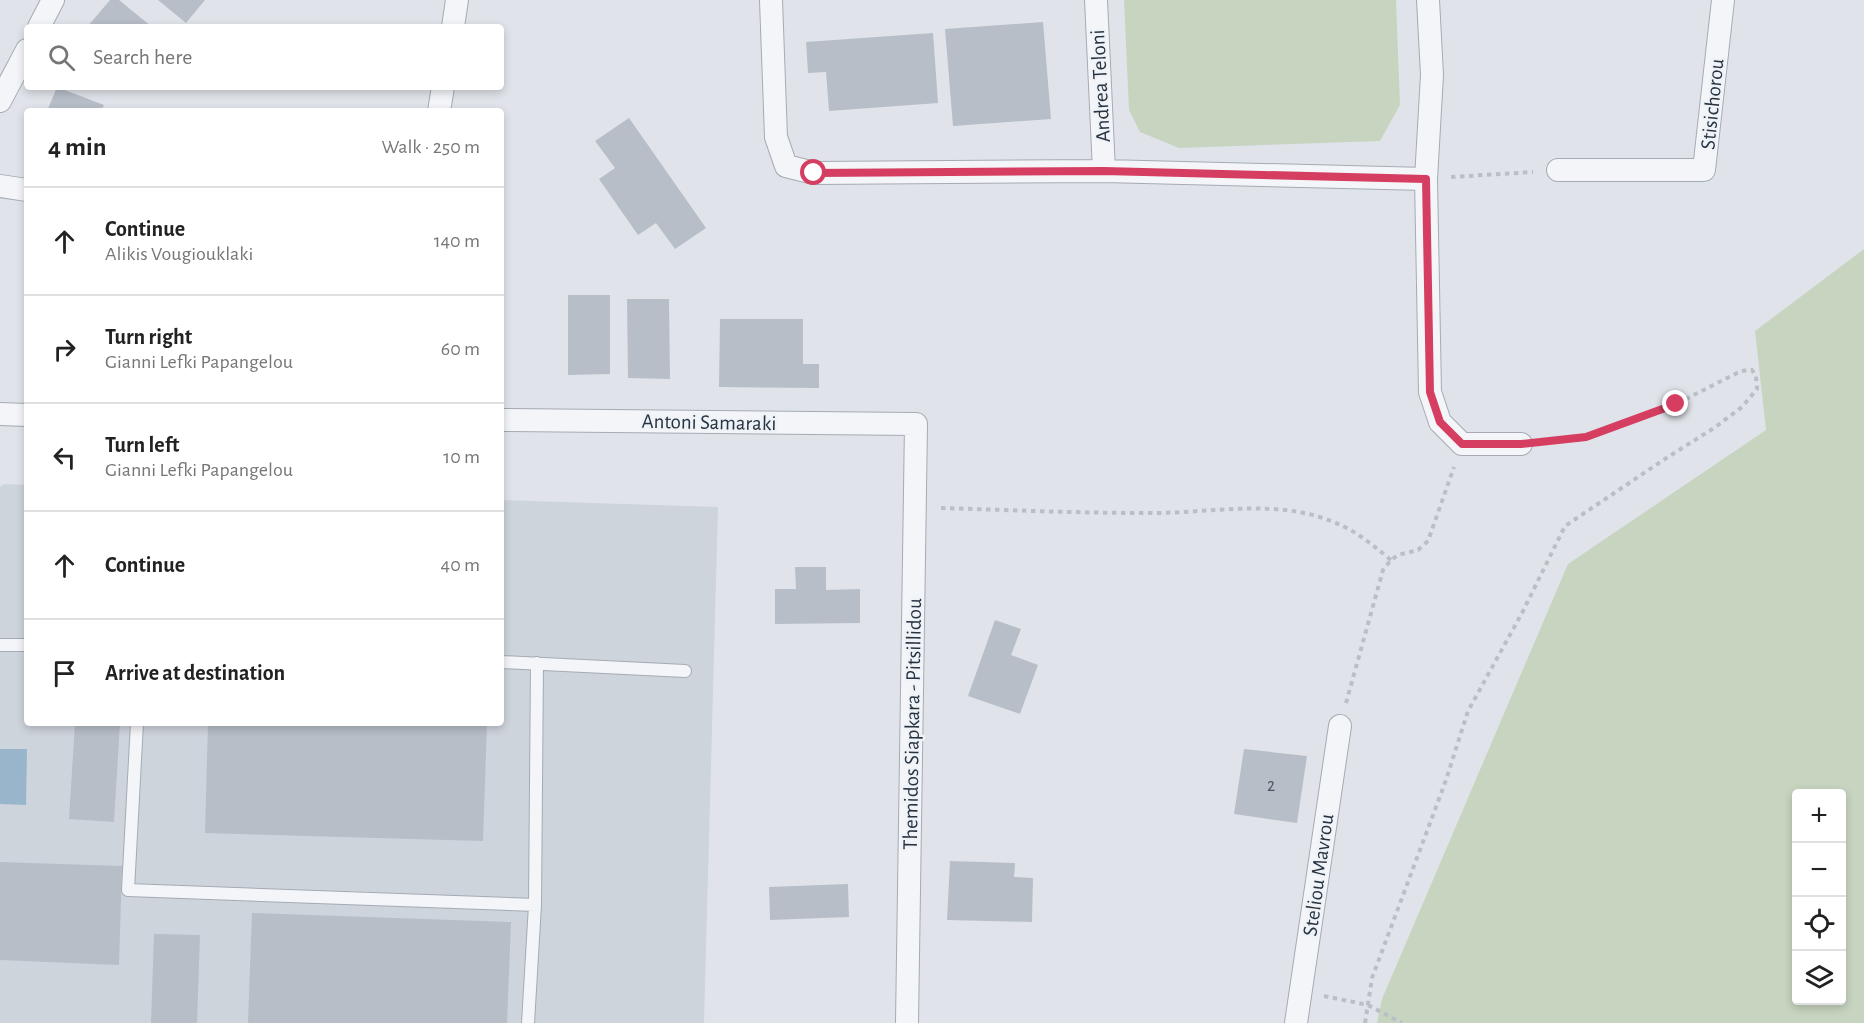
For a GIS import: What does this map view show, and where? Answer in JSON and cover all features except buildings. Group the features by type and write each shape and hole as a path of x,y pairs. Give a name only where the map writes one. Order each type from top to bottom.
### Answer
{"street":[{"path":"41,24 53,0"},
{"path":"453,24 457,0"},
{"path":"771,0 776,136 786,166 814,173 1104,171 1426,179"},
{"name":"Andrea Teloni","path":"1096,0 1104,171"},
{"path":"1428,0 1432,75 1426,179 1430,392 1440,422 1462,444 1521,444"},
{"name":"Stisichorou","path":"1558,170 1704,170 1723,0"},
{"path":"0,101 24,56"},
{"path":"440,108 442,90"},
{"path":"0,186 24,190"},
{"path":"0,414 24,415"},
{"name":"Antoni Samaraki","path":"504,420 916,424"},
{"name":"Themidos Siapkara - Pitsillidou","path":"907,1023 916,424"},
{"name":"Steliou Mavrou","path":"1296,1023 1340,726"}],"lane":[{"path":"0,645 24,645"},
{"path":"504,662 685,671"},
{"path":"528,1023 535,905 537,663"},
{"path":"137,726 128,890 535,905"}],"path":[{"path":"1426,179 1558,170"},
{"path":"1365,1023 1372,978 1445,783 1468,711 1522,613 1565,526 1714,428 1742,407 1757,389 1756,376 1752,370 1741,371 1676,404 1586,437 1521,444"},
{"path":"1340,726 1383,570 1398,555 1418,550 1428,542 1462,444"},
{"path":"915,507 1148,513 1239,509 1287,510 1325,519 1356,532 1391,560"},
{"path":"1301,991 1368,1005 1402,1023"}],"shaded area":[{"path":"4,484 24,485 24,726 504,726 504,500 718,507 704,1023 0,1023 0,487"}],"green space":[{"path":"1124,0 1396,0 1400,105 1380,141 1179,148 1140,132 1129,110"},
{"path":"1864,249 1864,1023 1377,1023 1382,999 1568,564 1766,430 1755,331"}],"water":[{"path":"0,749 27,749 26,805 0,804"}],"route":[{"path":"814,173 1104,171 1426,179 1430,392 1440,422 1462,444 1521,444 1586,437 1676,404"}]}
